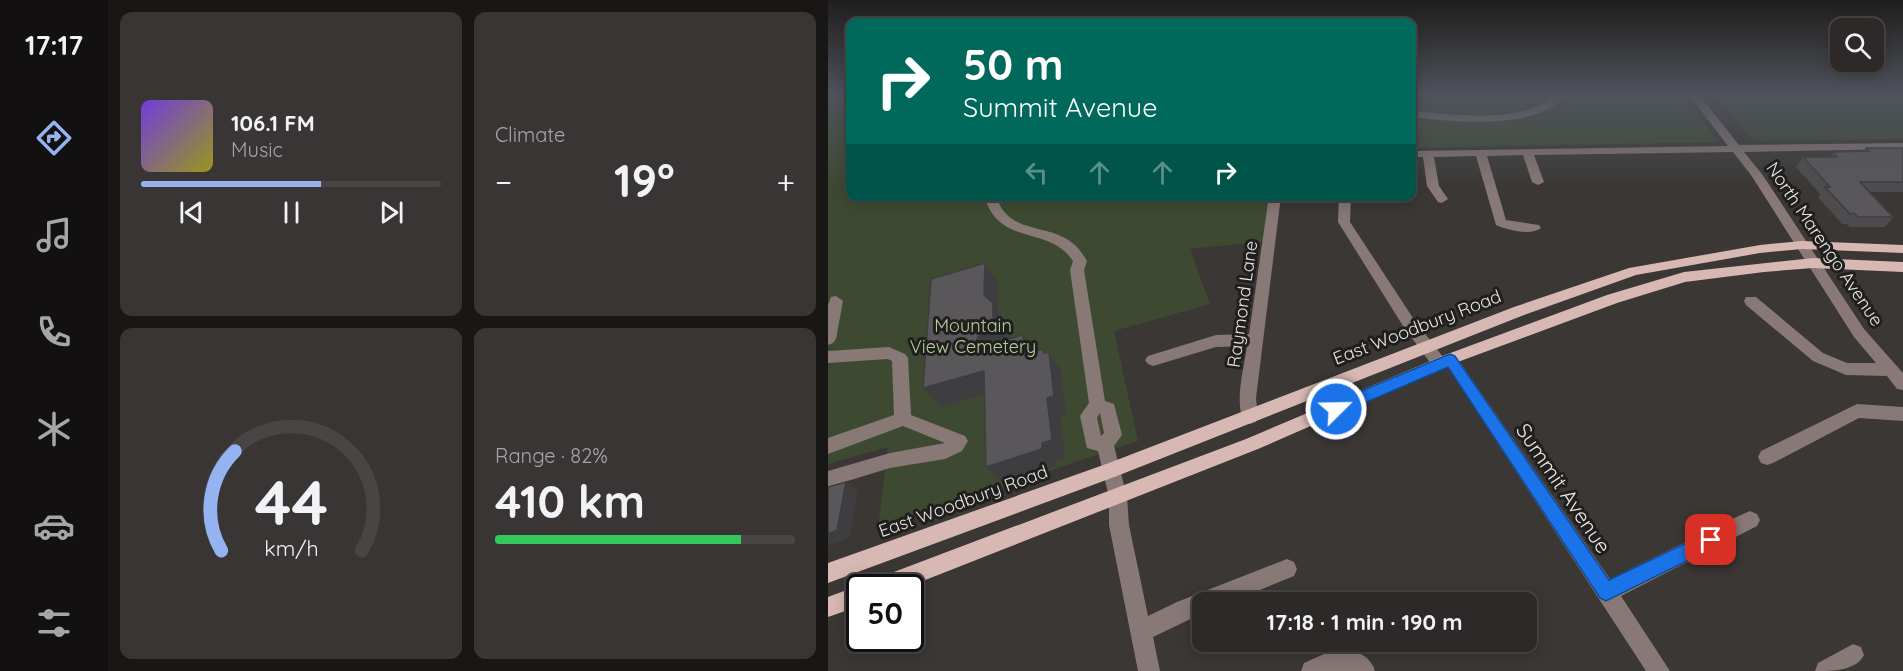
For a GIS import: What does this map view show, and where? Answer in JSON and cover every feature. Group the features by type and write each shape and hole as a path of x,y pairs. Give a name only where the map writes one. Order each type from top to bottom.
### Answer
{"main road":[{"name":"East Woodbury Road","path":"828,573 1111,470 1519,310 1634,271 1760,249 1802,246 1903,249"},
{"path":"915,574 1118,497 1252,444 1445,362 1612,299 1684,277 1814,263 1903,267"},
{"path":"828,607 846,600"}],"street":[{"name":"North Marengo Avenue","path":"1718,126 1756,174 1859,333 1903,384"},
{"path":"1416,154 1903,146"},
{"path":"1527,152 1538,182"},
{"path":"1428,153 1433,186 1442,199"},
{"path":"1481,153 1500,222 1534,228"},
{"path":"990,201 991,208 1000,219 1053,237 1076,250 1080,261 1077,270 1097,405 1088,416 1090,430 1093,442 1105,444 1118,497 1119,525 1149,671"},
{"name":"Raymond Lane","path":"1250,417 1248,398 1274,201"},
{"name":"Summit Avenue","path":"1345,201 1344,222 1408,322 1445,362 1659,671"},
{"path":"828,339 836,301"},
{"path":"1751,302 1818,357 1846,369 1891,370"},
{"path":"1153,360 1216,341 1257,340"},
{"path":"828,357 889,353 900,358 903,419"},
{"path":"1767,456 1857,411 1903,414"},
{"path":"828,446 903,419 959,441 958,445 951,450 910,456 828,479"},
{"path":"1606,592 1750,520"},
{"path":"1142,631 1177,613 1287,569"},
{"path":"1826,671 1853,654"},
{"path":"1312,671 1336,659 1346,657 1356,661 1364,670"}],"green space":[{"name":"Mountain View Cemetery","path":"828,126 846,126 846,201 1271,201 1267,241 1190,249 1210,304 1114,331 1138,441 878,529 888,447 828,464"},
{"path":"1416,126 1706,126 1718,142 1416,148"},
{"path":"1741,126 1903,126 1903,139 1754,141"}],"building":[{"path":"1866,148 1903,148 1903,182 1860,182 1893,217 1858,217 1854,213 1850,214 1825,187 1830,187 1803,157 1837,157 1833,152 1869,151"},
{"path":"985,263 984,295 993,303 993,318 968,351 1023,335 1024,354 1043,349 1044,353 1049,352 1054,396 1047,398 1052,440 1042,443 1042,449 986,467 984,371 923,388 931,279"},
{"path":"846,482 837,530 828,534 828,487"}],"route":[{"path":"1336,409 1450,359 1606,592 1711,540"}]}
